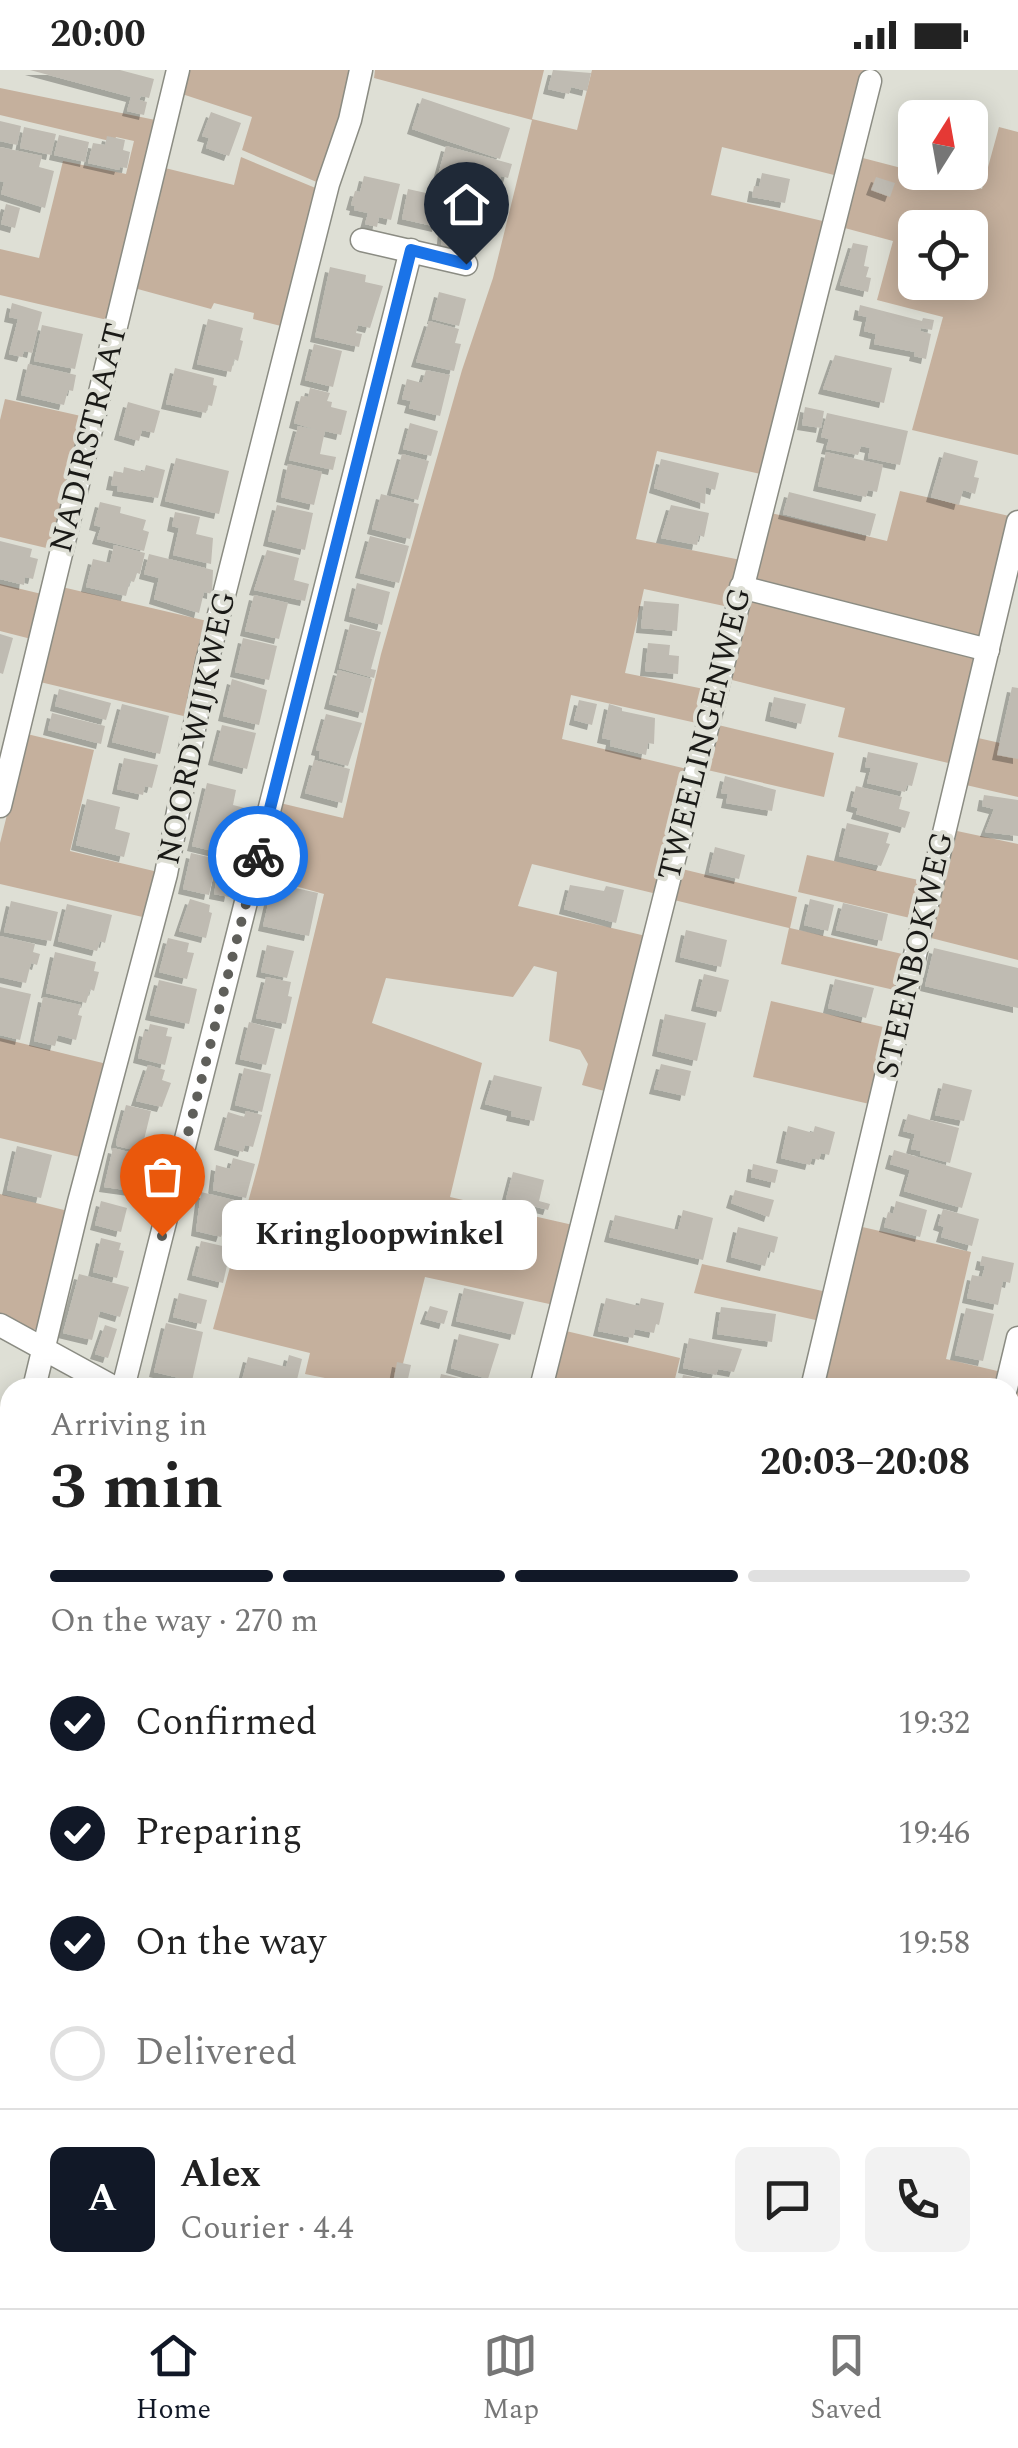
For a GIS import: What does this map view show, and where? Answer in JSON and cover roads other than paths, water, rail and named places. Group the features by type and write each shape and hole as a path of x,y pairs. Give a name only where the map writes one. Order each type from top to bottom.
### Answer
{"street":[{"name":"NADIRSTRAAT","path":"0,806 178,70"},
{"name":"NOORDWIJKWEG","path":"36,1378 166,874 208,662 328,184 362,70"},
{"name":"TWEELINGENWEG","path":"544,1378 870,80"},
{"path":"362,240 466,264"},
{"path":"126,1378 411,250"},
{"name":"STEENBOKWEG","path":"814,1378 1018,522"},
{"path":"741,587 988,650"},
{"path":"0,1326 98,1378"},
{"path":"1008,1378 1018,1338"}],"place":[{"name":"Kringloopwinkel","path":"162,1236"}]}
